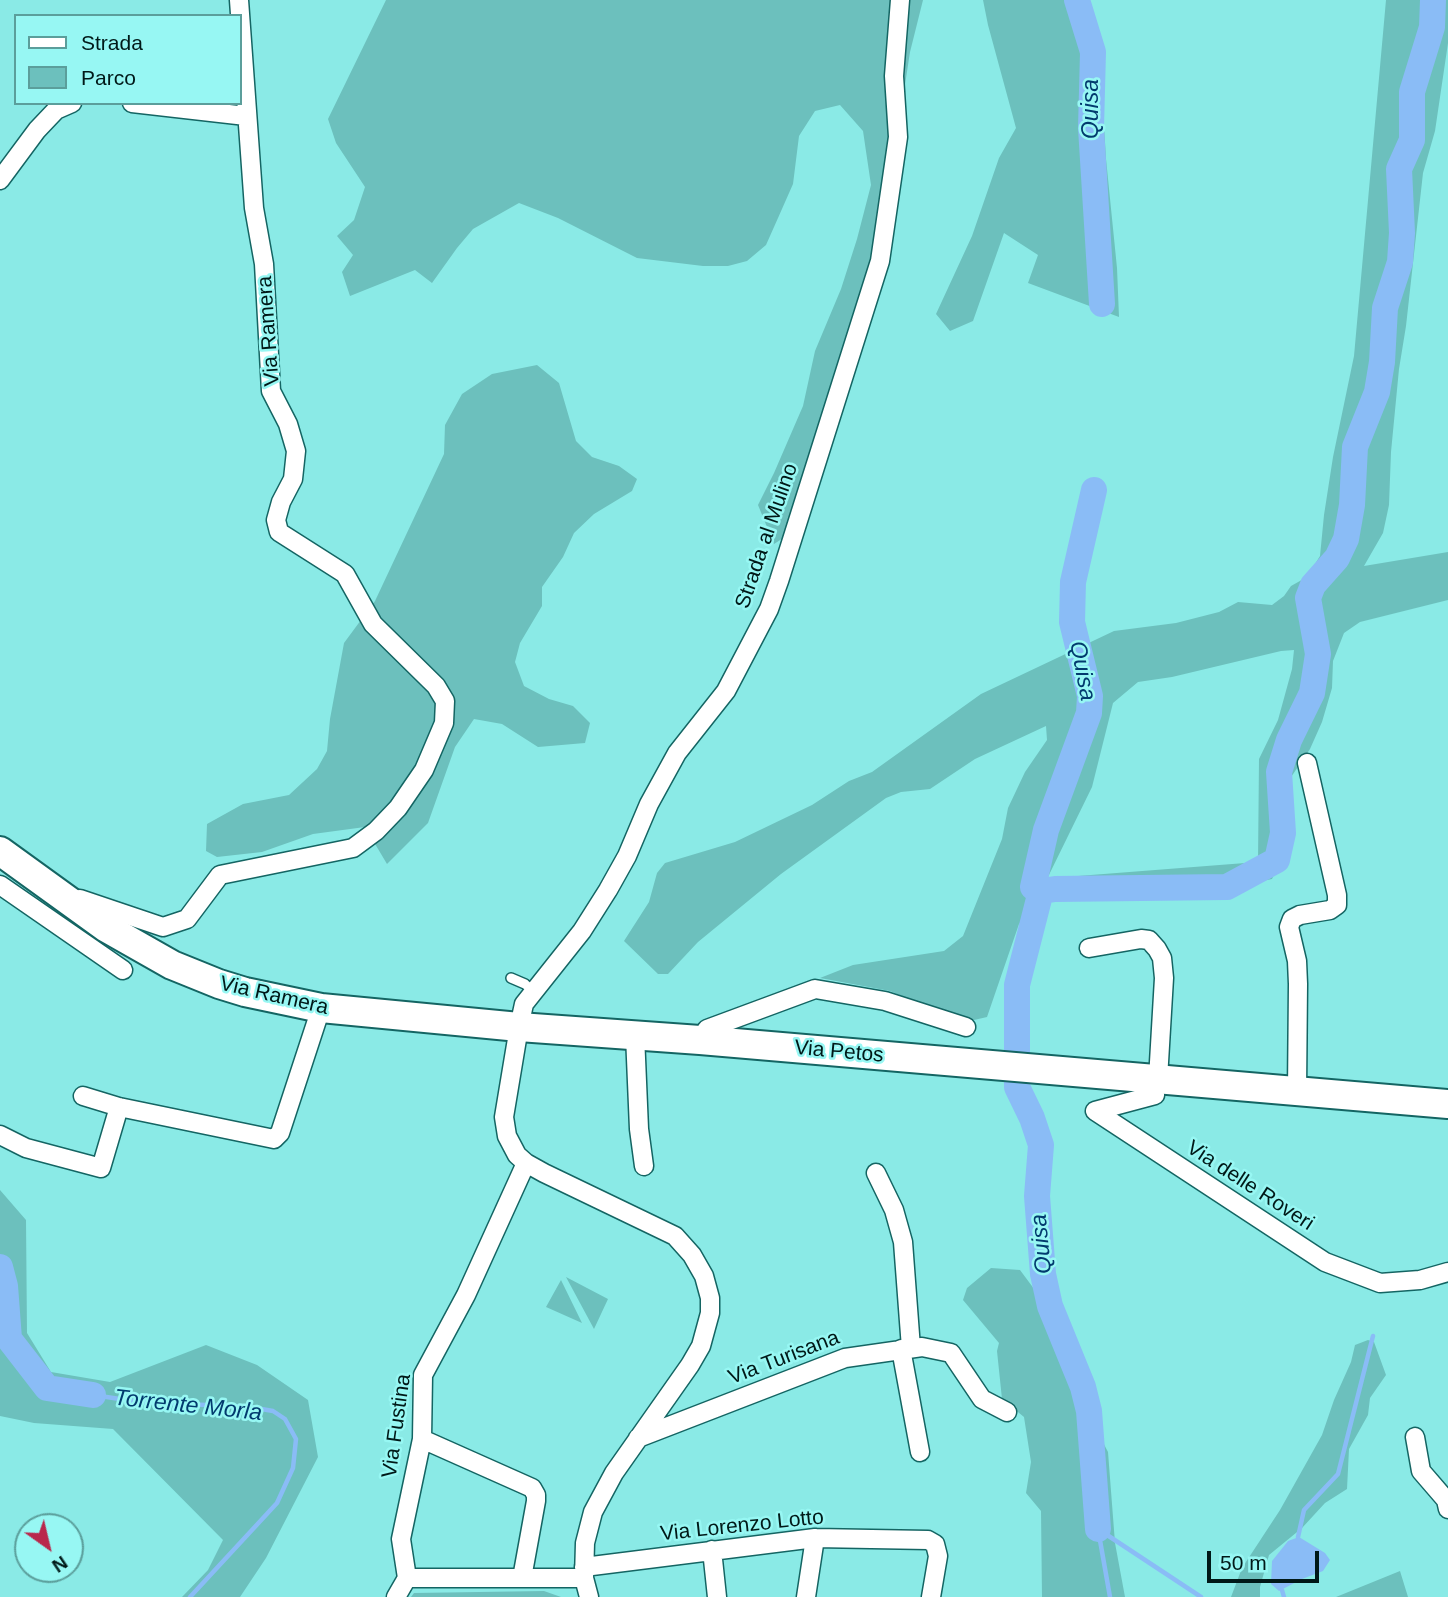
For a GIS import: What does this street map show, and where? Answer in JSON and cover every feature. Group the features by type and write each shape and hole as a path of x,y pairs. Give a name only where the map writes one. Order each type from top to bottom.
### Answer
{"main road":[{"name":"Via Ramera","path":"0,851 105,927 172,965 219,985 321,1008 519,1027"},
{"name":"Via Petos","path":"519,1027 1046,1069 1156,1087 1297,1091 1448,1104"}],"street":[{"name":"Strada al Mulino","path":"519,1027 524,1003 582,931 608,890 677,753 726,691 769,609 880,261 898,137 894,76 900,0"},
{"name":"Via Ramera","path":"53,890 163,927 187,919 220,875 353,848 376,831 398,808 424,770 444,723 445,701 436,686 373,625 345,574 279,532 276,520 281,502 293,479 296,451 288,424 271,391 264,264 254,208 242,50"},
{"path":"0,180 37,130 56,110 67,105"},
{"path":"150,105 246,116"},
{"path":"1297,1091 1298,972 1289,927 1292,919 1300,915 1330,910 1337,905 1307,763"},
{"path":"0,885 123,970"},
{"path":"1089,948 1141,939 1149,940 1157,949 1164,978 1156,1087"},
{"path":"700,1040 707,1029 816,989 885,1001 966,1027"},
{"path":"83,1096 119,1107 274,1139 280,1133 321,1008"},
{"path":"519,1027 504,1117 511,1146 526,1163 675,1236 692,1255 704,1276 710,1298 710,1313 701,1346 614,1474 593,1512 585,1543 584,1573 589,1597"},
{"path":"635,1035 639,1129 644,1166"},
{"name":"Via delle Roveri","path":"1156,1087 1095,1111 1325,1262 1380,1283 1420,1280 1448,1272"},
{"path":"0,1135 26,1148 101,1168 119,1107"},
{"name":"Via Fustina","path":"407,1578 401,1539 422,1439 423,1375 466,1295 526,1163"},
{"path":"876,1173 896,1217 903,1242 906,1349 920,1452"},
{"name":"Via Turisana","path":"638,1438 845,1358 922,1347 951,1353 982,1399 1007,1412"},
{"path":"1415,1437 1421,1471 1446,1500 1448,1509"},
{"path":"422,1439 532,1488 536,1501 522,1578"},
{"path":"806,1597 815,1538"},
{"name":"Via Lorenzo Lotto","path":"584,1573 712,1550 815,1538 928,1540 935,1544 938,1556 931,1597"},
{"path":"712,1550 717,1597"},
{"path":"396,1597 407,1578 522,1578 584,1573"}],"lane":[{"path":"511,978 525,984 534,992"}],"green space":[{"path":"386,0 923,0 910,52 870,314 824,469 794,531 774,544 758,505 803,406 815,351 841,289 857,239 871,185 863,131 840,105 815,111 799,136 793,184 766,245 747,261 728,266 703,266 637,258 558,218 519,203 473,229 432,283 415,270 350,296 342,272 353,255 337,236 354,220 365,187 336,143 328,119"},
{"path":"983,0 1083,0 1099,41 1119,317 1028,283 1038,255 1004,233 973,321 950,331 936,314 972,236 999,158 1016,128"},
{"path":"1386,0 1448,0 1448,43 1435,131 1423,173 1399,369 1389,505 1383,533 1364,566 1448,552 1448,600 1360,622 1344,633 1333,661 1332,688 1322,722 1310,749 1283,789 1283,854 1272,879 1213,891 1055,892 1046,896 1019,924 987,1017 974,1020 953,1017 890,991 820,978 853,965 944,951 963,936 1002,839 1008,808 1025,772 1047,740 1046,726 975,759 930,789 901,792 886,798 781,874 698,942 668,974 658,974 624,941 649,902 657,873 665,863 735,842 812,805 849,781 872,772 981,694 1114,631 1176,623 1219,612 1238,602 1272,605 1284,596 1291,586 1307,577 1320,556 1333,457 1354,356","holes":["1294,650 1292,669 1278,720 1259,759 1258,862 1078,876 1045,883 1092,787 1113,703 1138,682 1172,677 1281,651"]},
{"path":"537,365 559,383 576,441 592,457 619,466 637,479 632,491 594,514 574,533 563,557 542,587 542,606 520,643 515,662 524,686 549,699 573,706 590,723 585,743 538,747 502,724 474,719 455,747 428,823 387,864 365,827 313,834 262,852 217,857 206,851 207,824 243,804 289,795 317,769 327,751 344,643 375,601 444,454 445,425 462,394 492,374"},
{"path":"0,1190 26,1220 27,1333 51,1372 110,1382 206,1345 257,1365 308,1400 318,1457 266,1558 240,1597 182,1597 208,1570 223,1540 113,1429 34,1423 0,1416"},
{"path":"991,1268 1020,1270 1052,1313 1065,1370 1108,1452 1115,1543 1125,1597 1042,1597 1041,1511 1026,1493 1031,1462 1024,1417 1002,1399 997,1351 999,1343 963,1300 967,1288"},
{"path":"566,1277 608,1299 594,1329"},
{"path":"561,1280 582,1323 546,1307"},
{"path":"1368,1340 1374,1342 1386,1375 1370,1398 1368,1415 1349,1449 1347,1489 1325,1503 1302,1528 1269,1555 1260,1597 1231,1597 1242,1568 1280,1510 1322,1435 1355,1345"},
{"path":"1400,1571 1408,1597 1336,1597"},
{"path":"544,1591 561,1597 411,1597 414,1593"}],"shaded area":[{"path":"1299,1537 1325,1553 1330,1560 1323,1571 1279,1591 1271,1584 1272,1561 1288,1541"}],"waterway":[{"name":"Quisa","path":"1077,0 1093,52 1091,128 1102,304"},
{"path":"1042,891 1227,887 1277,860 1283,833 1279,772 1289,740 1312,693 1318,654 1308,598 1313,585 1337,558 1346,539 1352,505 1355,447 1377,392 1382,362 1385,308 1400,262 1402,233 1399,169 1412,140 1412,92 1432,27 1433,0"},
{"name":"Quisa","path":"1033,887 1046,830 1089,713 1090,696 1072,622 1073,582 1094,490"},
{"name":"Quisa","path":"1041,891 1017,985 1017,1087 1041,1145 1037,1196 1043,1274 1050,1306 1083,1387 1089,1411 1098,1529"},
{"name":"Torrente Morla","path":"0,1267 5,1286 9,1339 47,1388 93,1395"},
{"path":"1298,1537 1304,1510 1338,1474 1373,1336"},
{"name":"Torrente Morla","path":"93,1395 140,1402 250,1407 273,1411 285,1419 296,1439 293,1468 277,1503 190,1597"},
{"path":"1098,1529 1201,1597"},
{"name":"Quisa","path":"1098,1529 1110,1597"},
{"path":"1282,1590 1284,1597"}]}
